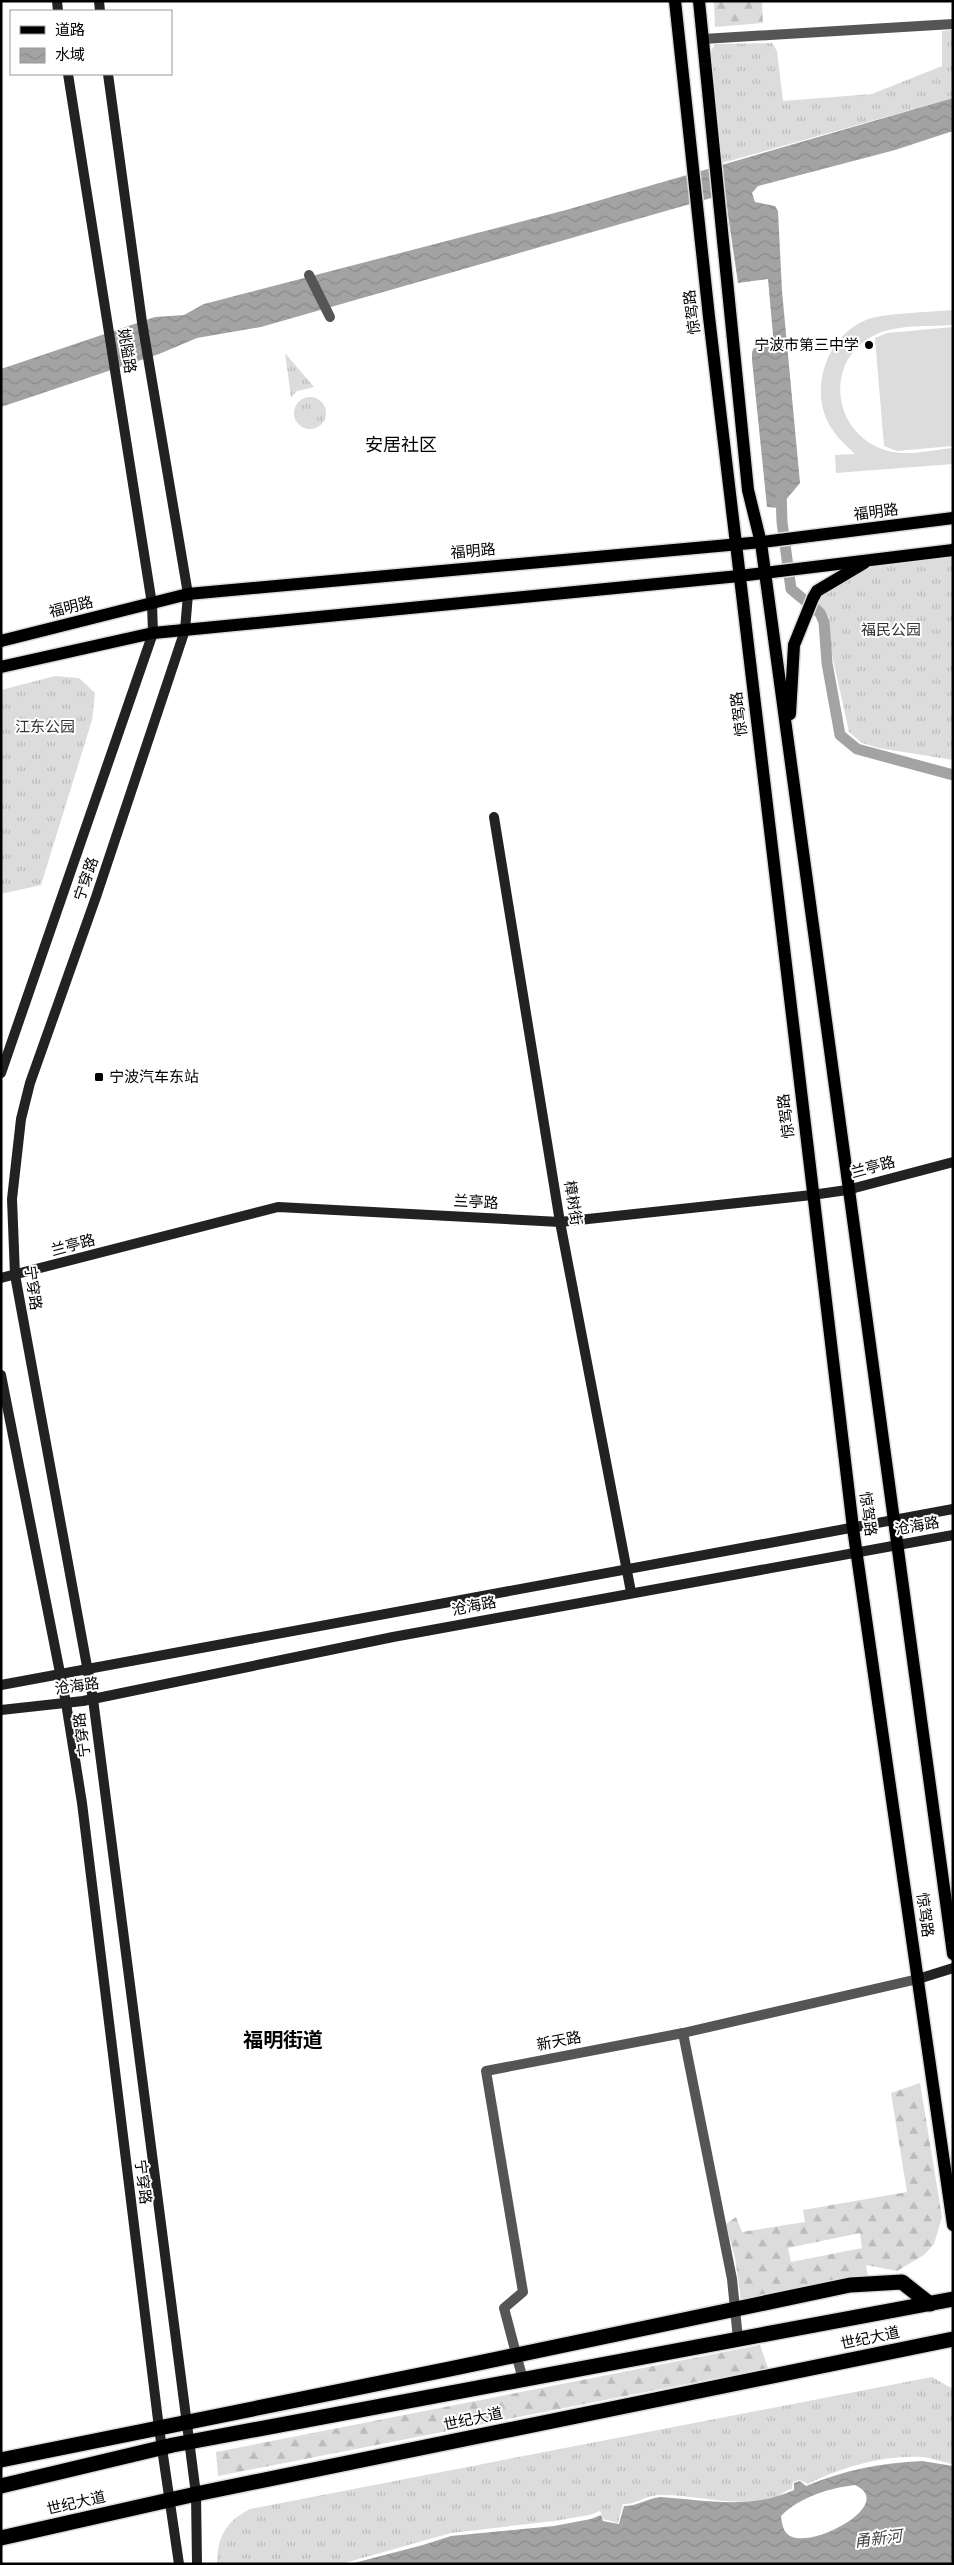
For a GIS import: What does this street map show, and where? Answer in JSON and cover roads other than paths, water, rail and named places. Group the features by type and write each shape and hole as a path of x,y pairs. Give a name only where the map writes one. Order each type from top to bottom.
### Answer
{"highway":[{"path":"1,2460 850,2285 902,2282 930,2304"},
{"name":"世纪大道","path":"1,2486 189,2442 953,2299"},
{"name":"世纪大道","path":"1,2538 196,2494 953,2339"}],"main road":[{"name":"惊驾路","path":"675,1 696,209 853,1528 953,2225"},
{"name":"惊驾路","path":"699,1 748,490 761,542 847,1190 953,1954"},
{"name":"姚隘路","path":"68,75 152,604 153,633"},
{"name":"姚隘路","path":"108,75 142,322 188,594 185,630"},
{"name":"福明路","path":"1,641 188,594 736,545 953,518"},
{"path":"1,667 153,633 739,576 953,550"},
{"path":"788,744 794,645 813,598 817,591 869,560"},
{"name":"宁穿路","path":"185,630 96,897 30,1083 21,1119 12,1199 15,1276 93,1700 196,2494 197,2564"},
{"name":"宁穿路","path":"1,1073 153,633"},
{"name":"樟树街","path":"494,817 560,1222 631,1592"},
{"name":"兰亭路","path":"1,1278 15,1276 278,1207 560,1222 847,1190 953,1162"},
{"name":"宁穿路","path":"1,1375 66,1703 82,1803 159,2428 179,2564"},
{"name":"沧海路","path":"1,1685 953,1508"},
{"name":"沧海路","path":"1,1710 93,1700 394,1637 631,1592 953,1535"},
{"name":"新天路","path":"918,1979 953,1968"}],"street":[{"path":"703,39 953,24"},
{"path":"309,275 330,317"},
{"name":"新天路","path":"523,2380 504,2308 524,2292 486,2071 683,2032 918,1979"},
{"path":"683,2032 732,2279 738,2339"}],"water":[{"path":"953,98 953,131 895,150 758,186 752,193 755,202 775,206 778,211 782,291 800,483 779,508 767,507 752,360 754,348 774,346 768,279 738,283 725,194 261,327 197,338 159,354 1,407 1,369 155,317 184,315 204,304 566,210"},
{"name":"甬新河","path":"922,2461 953,2466 953,2564 350,2564 451,2536 554,2526 591,2519 601,2515 603,2521 619,2524 624,2506 660,2497 728,2502 761,2500 794,2490 794,2483 800,2481 806,2486 849,2472","holes":["855,2485 865,2493 866,2503 859,2513 832,2531 801,2538 790,2536 784,2530 781,2516 789,2509 815,2494"]}],"waterway":[{"path":"781,492 782,522 791,589 820,613 824,622 827,663 840,735 857,749 953,775"}],"place":[{"name":"宁波市第三中学","path":"869,345"},
{"name":"宁波汽车东站","path":"99,1077"}],"district":[{"name":"安居社区","path":"401,445"},
{"name":"福明街道","path":"283,2040"}],"park label":[{"name":"福民公园","path":"891,630"},
{"name":"江东公园","path":"45,727"}]}
